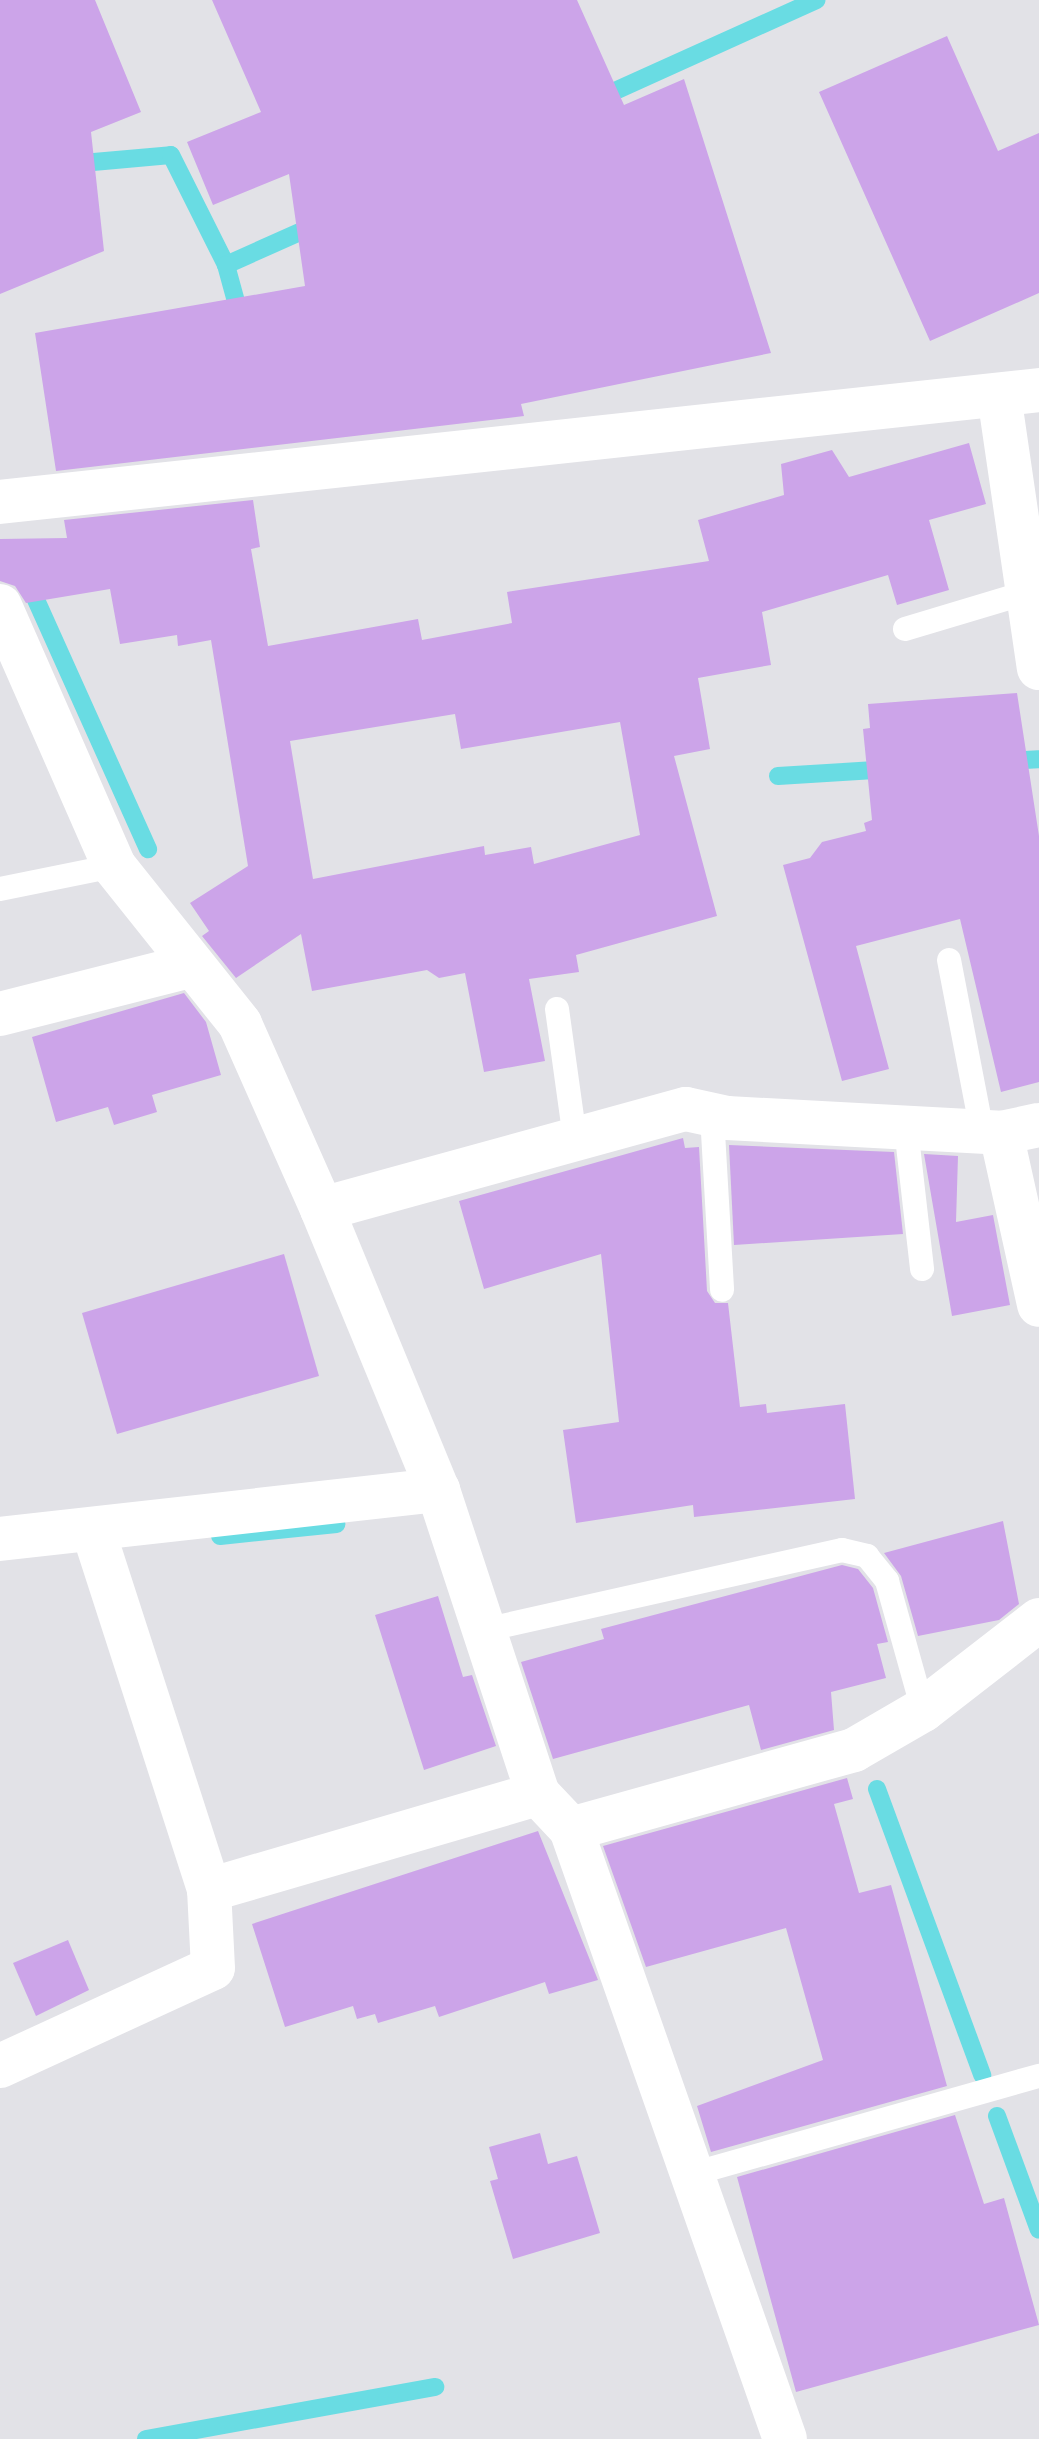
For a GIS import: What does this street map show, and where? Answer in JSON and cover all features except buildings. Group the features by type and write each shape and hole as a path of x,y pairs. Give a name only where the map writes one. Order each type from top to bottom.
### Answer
{"street":[{"path":"0,502 1019,393 1028,592 1039,668"},
{"path":"0,606 114,866 190,966 240,1024 322,1209 438,1490 538,1794 571,1829 785,2439"},
{"path":"0,1014 190,966"},
{"path":"322,1209 686,1109 712,1115 906,1128 1007,1130 1039,1305"},
{"path":"0,1539 438,1490"},
{"path":"0,2066 213,1968 209,1890 93,1530"},
{"path":"571,1829 854,1750 923,1710 1039,1620"},
{"path":"209,1890 538,1794"}],"lane":[{"path":"905,629 1028,592"},
{"path":"0,889 114,866"},
{"path":"949,960 1007,1130"},
{"path":"557,1009 575,1139"},
{"path":"712,1115 722,1290"},
{"path":"906,1128 922,1269"},
{"path":"484,1630 842,1550 867,1556 887,1581 923,1710"},
{"path":"692,2174 1039,2076"}],"waterway":[{"path":"595,100 816,0"},
{"path":"71,164 171,155 226,265 320,223"},
{"path":"226,265 241,320"},
{"path":"28,582 148,849"},
{"path":"1005,761 1038,759"},
{"path":"778,776 891,769"},
{"path":"220,1536 336,1524"},
{"path":"877,1789 982,2075"},
{"path":"997,2116 1039,2230"},
{"path":"146,2439 435,2387"}]}
